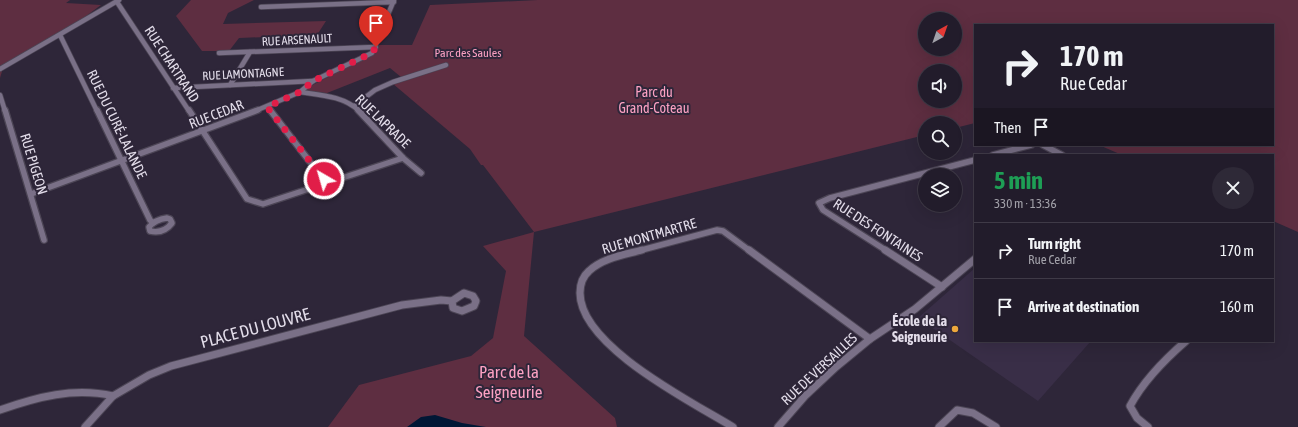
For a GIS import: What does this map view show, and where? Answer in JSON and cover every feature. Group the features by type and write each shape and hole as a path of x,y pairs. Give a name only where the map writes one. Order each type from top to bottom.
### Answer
{"street":[{"path":"0,68 118,1"},
{"name":"RUE CHARTRAND","path":"118,1 246,198 253,202 263,204 327,184"},
{"path":"261,7 394,1 376,47"},
{"name":"RUE DU CURÉ-LALANDE","path":"60,35 150,220 153,223"},
{"name":"RUE ARSENAULT","path":"219,53 376,47"},
{"name":"RUE CEDAR","path":"31,194 267,107 300,92 313,81 372,53 376,47"},
{"path":"230,85 250,52"},
{"path":"354,106 375,90 392,82 446,65"},
{"name":"RUE LAMONTAGNE","path":"174,88 313,81"},
{"name":"RUE LAPRADE","path":"300,92 341,99 354,106 403,158 421,173"},
{"name":"RUE PIGEON","path":"0,95 44,240"},
{"path":"267,107 327,184 403,158"},
{"path":"997,154 1027,146"},
{"path":"1045,146 1060,154"},
{"name":"RUE DES FONTAINES","path":"942,286 823,210 819,203 830,198 974,160"},
{"name":"RUE MONTMARTRE","path":"733,427 648,375 621,356 599,336 584,313 580,301 580,284 588,272 604,261 699,234 717,230 723,231 870,339"},
{"name":"RUE DE VERSAILLES","path":"778,427 815,386 845,359 870,339 912,311 974,260"},
{"name":"PLACE DU LOUVRE","path":"85,427 113,396 149,375 185,361 402,305 441,300 452,301"},
{"path":"1148,427 1140,422 1133,414 1130,406 1136,394 1164,359 1185,342"},
{"path":"0,410 73,392 93,392 113,396"},
{"path":"939,427 957,410 967,410 978,414 996,427"}],"shaded area":[{"name":"École de la Seigneurie","path":"974,269 974,342 1090,342 1038,401 918,318"}],"green space":[{"path":"0,0 70,0 66,3 101,5 74,25 3,68 0,78"},
{"path":"191,0 254,0 228,13 223,24 326,21 317,35 239,38 229,51 202,51 176,16"},
{"name":"Parc du Grand-Coteau","path":"538,0 1298,0 1298,232 1274,221 1274,154 1120,154 1101,146 1274,146 1274,24 974,24 974,123 962,126 962,116 918,116 918,137 534,232 470,149 392,83 401,77 390,68 327,93 301,91 377,52 377,45 412,45 430,5"},
{"name":"Parc de la Seigneurie","path":"534,232 524,336 615,418 617,427 328,427 359,385 471,356 493,338 506,271 483,246"}],"water":[{"path":"435,415 462,423 486,427 407,427 421,417"}],"place":[{"name":"École de la Seigneurie","path":"955,329"}],"route":[{"path":"324,179 267,107 300,92 313,81 372,53 376,47"}],"park label":[{"name":"Parc des Saules","path":"468,53"}]}
